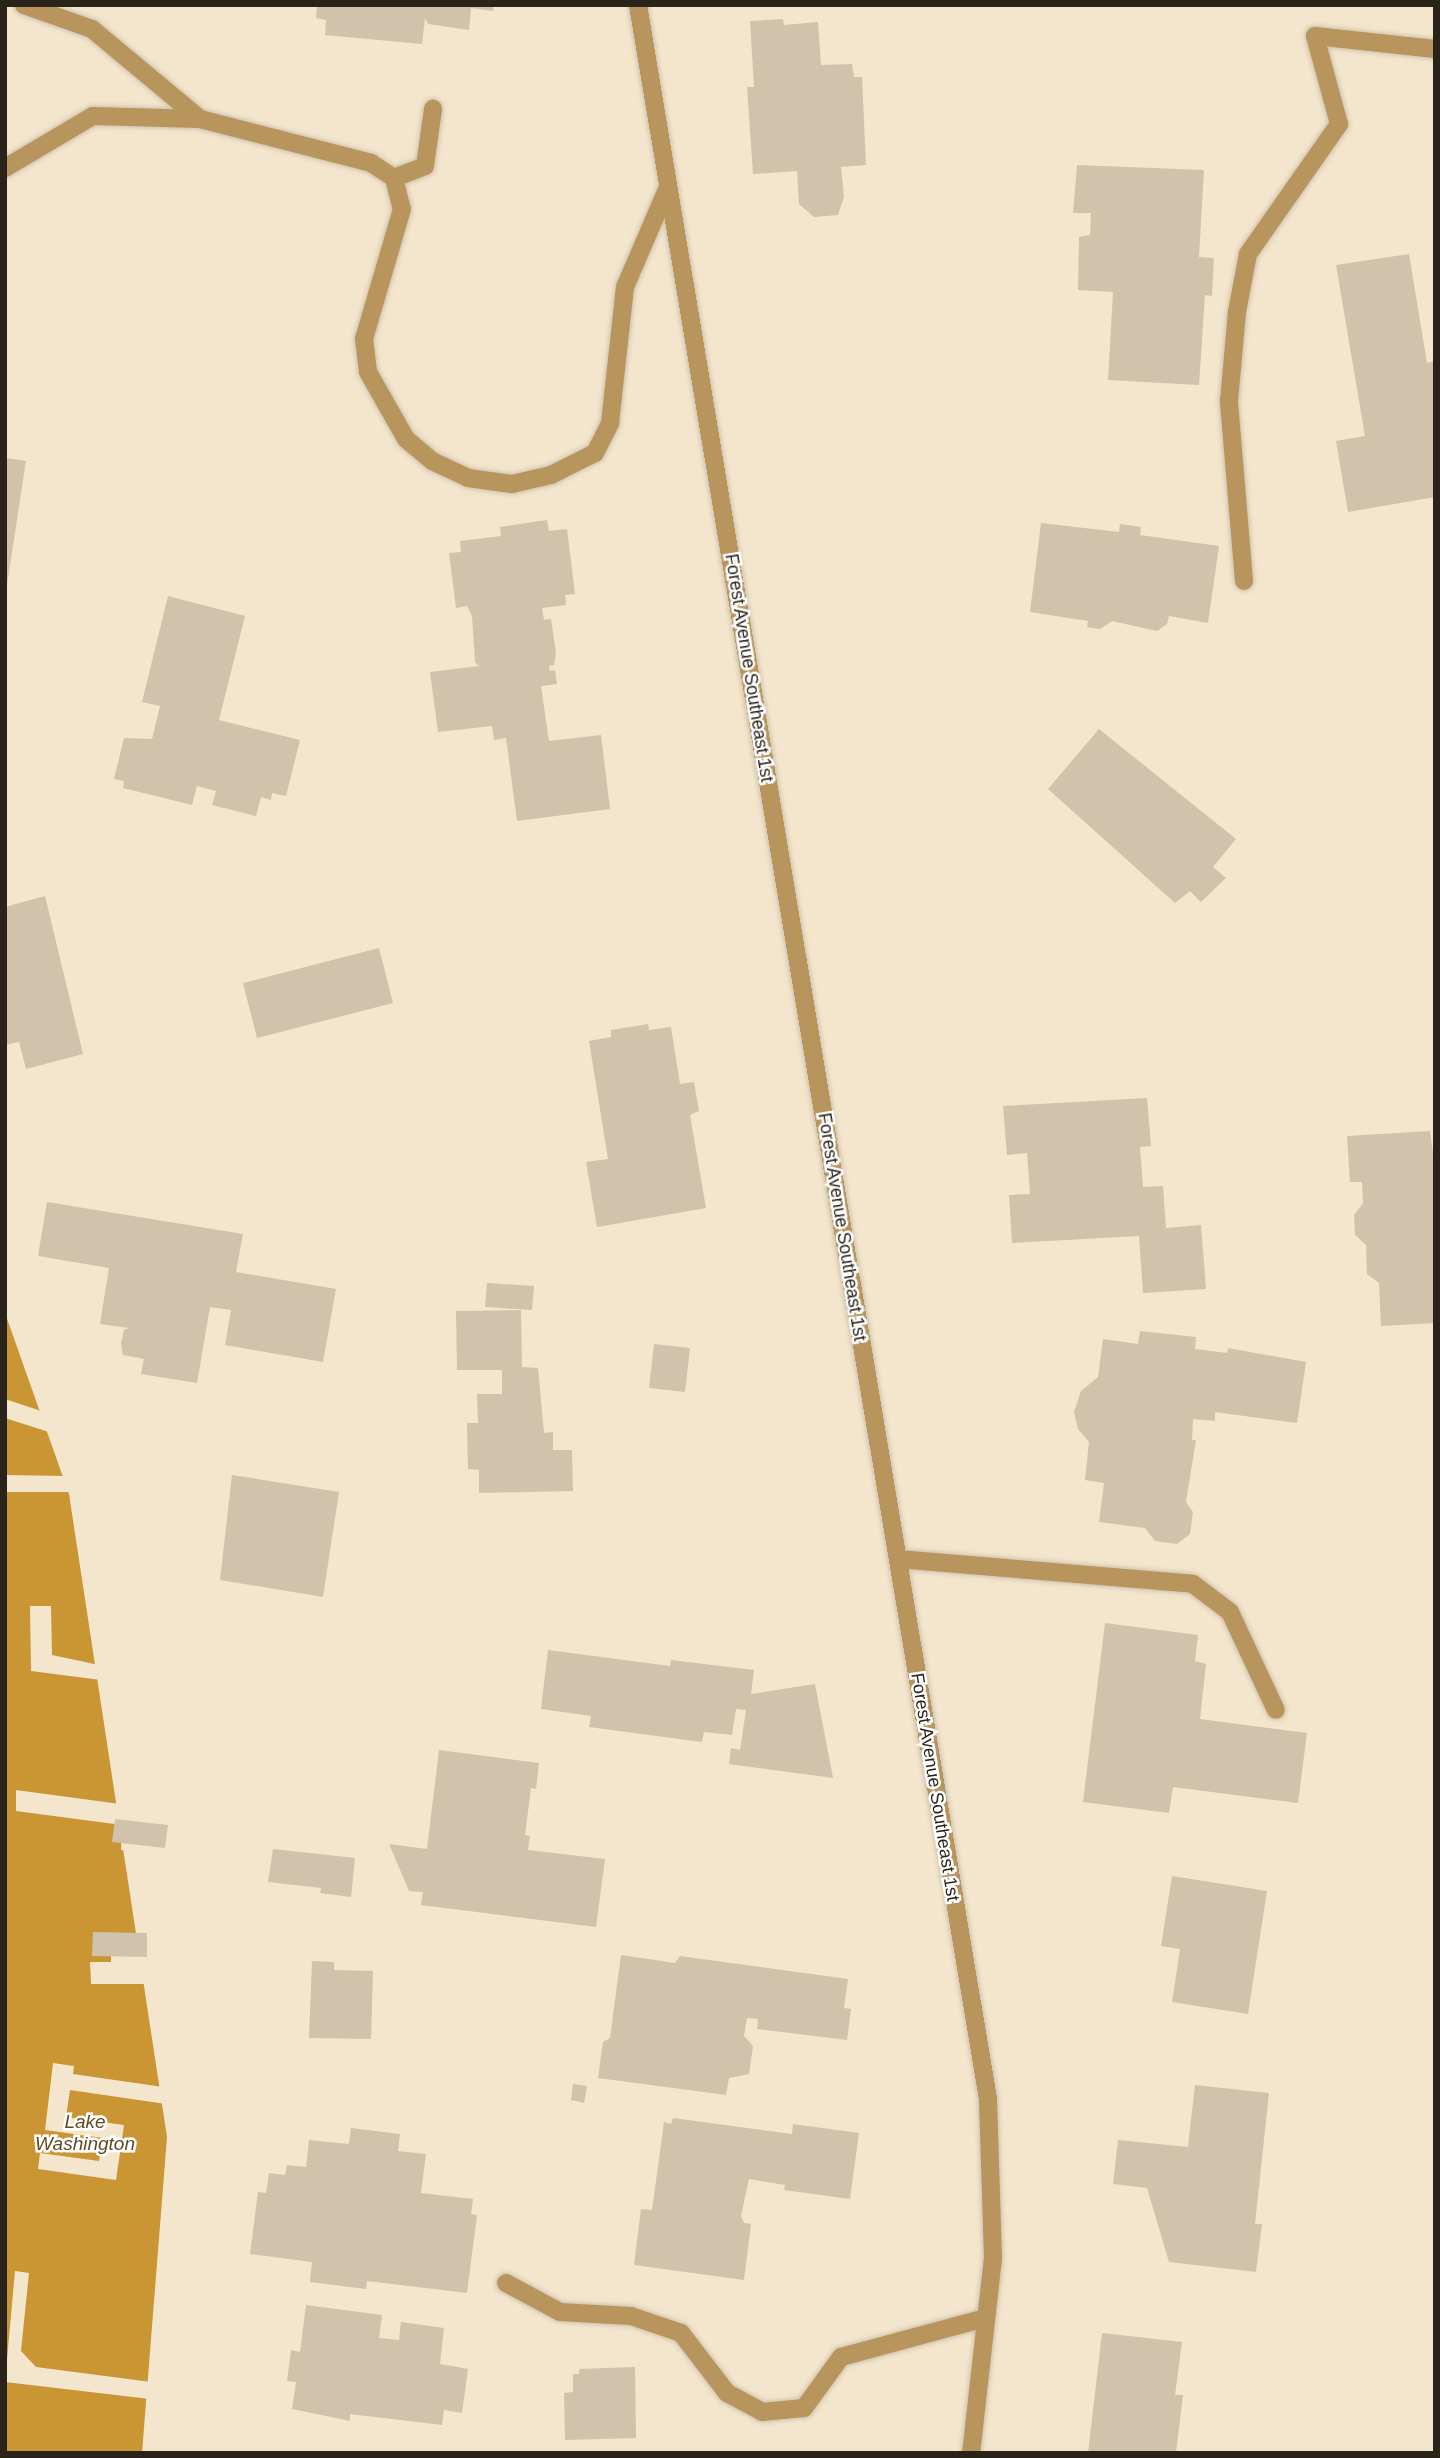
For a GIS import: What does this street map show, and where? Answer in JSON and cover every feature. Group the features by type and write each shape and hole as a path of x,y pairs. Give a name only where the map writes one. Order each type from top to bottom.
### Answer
{"street":[{"path":"24,5 92,29 200,119"},
{"name":"Forest Avenue Southeast 1st","path":"638,5 988,2099 993,2258 971,2453"},
{"path":"1244,581 1229,401 1237,312 1248,254 1339,124 1315,36 1435,48"},
{"path":"394,177 425,166 433,109"},
{"path":"5,168 93,117 200,119 371,163 394,177 402,209 364,339 369,372 406,439 432,461 468,478 512,484 551,475 596,453 610,423 625,287 668,187"},
{"path":"898,1559 1193,1584 1230,1612 1276,1710"},
{"path":"506,2283 560,2312 631,2316 681,2333 727,2393 762,2412 804,2408 841,2357 986,2318"}],"water":[{"name":"Lake Washington","path":"5,1313 69,1494 167,2137 142,2453 5,2453"}],"pier":[{"path":"5,1399 44,1412 52,1433 5,1418"},
{"path":"5,1475 66,1476 72,1492 5,1492"},
{"path":"30,1606 51,1606 52,1655 99,1665 101,1680 31,1671"},
{"path":"16,1790 120,1804 127,1851 121,1850 122,1825 16,1811"},
{"path":"111,1935 140,1937 148,1984 91,1984 90,1962 111,1962"},
{"path":"53,2063 74,2066 73,2074 163,2087 166,2104 70,2090 66,2117 124,2125 116,2180 38,2169 40,2153 99,2161 103,2138 45,2130"},
{"path":"15,2271 29,2273 21,2351 36,2367 151,2382 150,2399 5,2382"}],"building":[{"path":"317,5 494,5 493,11 471,8 469,30 428,24 425,18 422,44 325,35 326,20 316,18"},
{"path":"783,19 784,25 818,22 821,65 852,64 854,77 862,77 866,165 841,167 844,197 838,215 814,217 799,204 797,171 753,174 747,87 754,87 750,21"},
{"path":"1077,165 1204,170 1199,257 1214,258 1212,296 1205,295 1199,385 1108,380 1113,292 1078,290 1079,237 1090,235 1091,213 1073,213"},
{"path":"1409,254 1427,363 1435,361 1435,497 1348,512 1336,441 1365,436 1336,265"},
{"path":"5,458 26,461 5,598"},
{"path":"547,520 549,531 567,529 575,594 565,595 566,605 542,608 544,620 551,619 556,653 554,665 549,666 550,671 555,670 557,684 541,686 549,741 601,735 610,809 517,821 506,738 494,740 492,726 438,732 430,672 479,666 475,662 472,616 467,606 456,608 449,553 461,552 460,541 501,536 500,527"},
{"path":"1041,523 1119,532 1120,524 1141,527 1140,535 1219,546 1208,623 1169,616 1167,624 1157,631 1112,621 1100,629 1087,627 1088,621 1030,612"},
{"path":"168,596 245,616 219,720 300,740 286,796 272,793 271,800 261,797 256,816 212,805 216,791 197,786 192,805 123,788 124,781 114,779 124,738 152,739 160,706 142,702"},
{"path":"1099,729 1236,839 1213,867 1226,878 1201,902 1190,891 1175,903 1048,789"},
{"path":"45,896 83,1054 26,1069 19,1042 5,1045 5,907"},
{"path":"379,948 393,1003 257,1038 243,983"},
{"path":"648,1024 649,1030 671,1027 680,1084 694,1082 699,1111 690,1115 706,1208 597,1227 586,1162 608,1159 589,1041 611,1037 611,1030"},
{"path":"1147,1098 1151,1146 1140,1147 1143,1187 1163,1186 1166,1228 1201,1225 1206,1289 1143,1293 1139,1236 1012,1243 1009,1195 1030,1194 1027,1153 1007,1155 1003,1106"},
{"path":"1430,1131 1435,1168 1435,1323 1381,1326 1379,1283 1367,1274 1366,1245 1355,1235 1354,1215 1363,1203 1362,1182 1350,1182 1347,1136"},
{"path":"47,1202 243,1234 236,1272 336,1289 323,1362 225,1345 231,1310 210,1307 197,1383 141,1374 144,1359 123,1355 121,1343 124,1330 129,1328 100,1324 109,1268 38,1256"},
{"path":"487,1283 534,1286 532,1310 485,1307"},
{"path":"521,1310 522,1367 538,1368 544,1433 553,1432 553,1450 572,1450 573,1491 479,1493 479,1470 468,1469 467,1423 478,1423 477,1394 502,1394 502,1370 457,1370 456,1311"},
{"path":"1140,1331 1196,1337 1195,1349 1227,1353 1228,1348 1306,1362 1297,1423 1215,1412 1215,1421 1193,1419 1192,1440 1196,1440 1186,1502 1193,1512 1190,1534 1177,1544 1155,1541 1145,1528 1099,1522 1104,1483 1085,1480 1089,1442 1078,1429 1074,1412 1081,1391 1098,1377 1103,1339 1138,1344"},
{"path":"654,1344 690,1348 685,1392 649,1388"},
{"path":"232,1475 339,1492 323,1597 220,1580"},
{"path":"1105,1623 1198,1635 1195,1661 1206,1664 1200,1719 1307,1733 1298,1803 1173,1787 1169,1813 1083,1802"},
{"path":"548,1650 670,1666 671,1660 754,1670 751,1694 815,1684 833,1778 729,1764 731,1748 740,1750 746,1710 736,1709 732,1735 704,1732 702,1742 589,1727 591,1716 541,1709"},
{"path":"439,1750 539,1763 536,1789 531,1788 525,1835 530,1836 528,1850 605,1859 596,1927 421,1905 423,1892 409,1891 389,1844 427,1849"},
{"path":"115,1819 168,1825 165,1848 112,1842"},
{"path":"273,1849 355,1858 351,1897 320,1893 321,1888 268,1882"},
{"path":"1172,1876 1267,1891 1248,2014 1172,2002 1180,1949 1161,1946"},
{"path":"93,1932 147,1933 147,1957 92,1956"},
{"path":"621,1955 675,1963 680,1956 848,1979 844,2008 851,2009 847,2040 757,2029 758,2019 747,2018 744,2036 753,2046 749,2074 729,2078 726,2095 598,2078 603,2042 610,2038"},
{"path":"312,1961 334,1962 334,1970 373,1971 371,2039 309,2038"},
{"path":"573,2084 587,2086 584,2103 571,2100"},
{"path":"1195,2085 1269,2093 1255,2224 1262,2224 1256,2272 1169,2262 1147,2188 1113,2184 1118,2140 1188,2147"},
{"path":"673,2118 792,2134 793,2124 859,2133 850,2199 784,2190 785,2185 749,2179 741,2216 744,2223 751,2224 744,2280 634,2265 641,2209 652,2210 664,2122 671,2124"},
{"path":"351,2128 400,2134 398,2151 426,2154 421,2193 473,2199 471,2214 477,2215 467,2293 367,2281 366,2289 310,2282 312,2262 250,2254 258,2192 266,2193 269,2173 285,2175 287,2165 306,2167 309,2140 349,2144"},
{"path":"306,2305 382,2315 379,2338 399,2340 401,2322 444,2328 440,2364 468,2369 462,2413 444,2410 442,2425 350,2414 350,2421 292,2409 296,2382 287,2381 291,2350 300,2352"},
{"path":"1102,2333 1182,2342 1175,2395 1183,2395 1176,2453 1088,2453"},
{"path":"635,2367 636,2438 565,2440 564,2393 573,2392 573,2374 579,2374 579,2369"}]}
